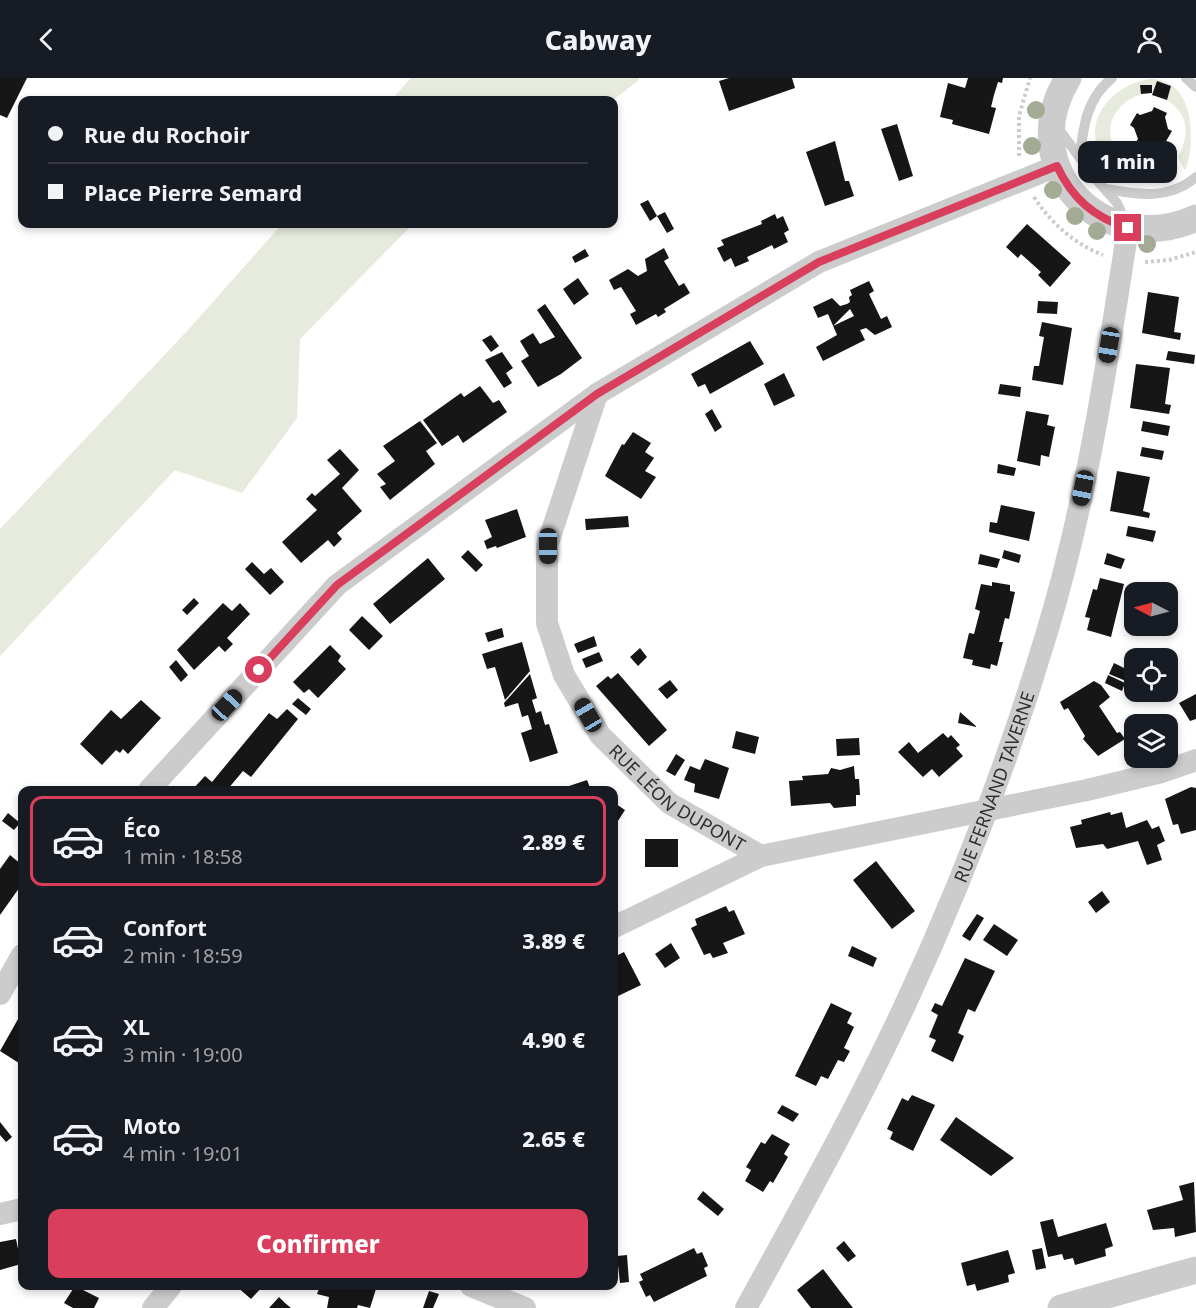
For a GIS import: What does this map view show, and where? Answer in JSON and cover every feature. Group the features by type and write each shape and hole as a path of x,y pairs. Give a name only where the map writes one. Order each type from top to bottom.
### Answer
{"street":[{"path":"1068,78 1055,104 1052,119 1053,150 1069,161"},
{"path":"1069,161 1068,187 1084,206 1112,223 1128,228 1153,230 1178,226 1196,218"},
{"path":"153,786 337,585 597,394 819,262 1069,161"},
{"name":"RUE FERNAND TAVERNE","path":"746,1308 819,1176 905,1005 987,811 1047,632 1075,527 1099,408 1128,228"},
{"name":"RUE LÉON DUPONT","path":"597,394 548,546 547,623 564,675 600,735 669,803 761,856"},
{"path":"618,925 761,856 1087,790 1162,772 1196,760"},
{"path":"0,994 18,962"},
{"path":"0,1214 18,1210"},
{"path":"1061,1308 1196,1270"},
{"path":"153,1308 168,1290"},
{"path":"481,1290 525,1308"}],"lane":[{"path":"1112,78 1093,99 1069,161 1106,189 1117,203 1128,228"},
{"path":"1186,78 1196,87"},
{"path":"1106,189 1153,195 1185,186 1196,177"}],"path":[{"path":"1018,128 1021,104 1030,78"}],"shaded area":[{"path":"411,78 639,78 618,96 395,96"},
{"path":"1149,79 1164,82 1171,86 1157,81 1153,92 1151,85 1140,85 1141,94 1120,107 1112,120 1110,135 1112,144 1098,149 1095,136 1096,124 1100,113 1115,94 1137,82"},
{"path":"1171,86 1184,100 1189,114 1191,145 1185,171 1178,157 1186,133 1180,112 1167,100"},
{"path":"1113,148 1118,156 1130,166 1152,169 1169,165 1176,177 1142,182 1122,177 1106,163 1099,153"},
{"path":"278,228 409,228 300,339 297,418 242,493 175,470 0,656 0,529 188,330"}],"building":[{"path":"0,78 27,78 7,118 0,115"},
{"path":"729,78 792,78 795,88 729,111 719,81"},
{"path":"968,78 1003,78 1002,83 998,82 991,107 996,108 989,134 952,124 953,120 940,117 948,83 965,88"},
{"path":"1157,81 1171,86 1167,100 1152,95"},
{"path":"1140,85 1152,85 1152,93 1141,94"},
{"path":"1154,107 1167,113 1165,117 1168,129 1172,131 1165,143 1160,143 1163,149 1154,152 1152,146 1148,150 1135,143 1138,139 1134,128 1130,125 1137,113 1140,115 1152,111"},
{"path":"897,124 913,176 899,181 881,129"},
{"path":"835,141 845,181 849,181 854,196 825,206 806,152"},
{"path":"648,200 657,216 650,221 640,204"},
{"path":"665,212 674,229 667,233 657,216"},
{"path":"775,214 777,219 783,216 789,230 784,233 788,242 774,249 772,245 747,257 749,261 735,267 731,258 724,262 717,248 724,245 721,240 762,224 761,221"},
{"path":"1027,224 1071,263 1050,287 1038,275 1041,272 1021,254 1018,258 1006,247"},
{"path":"664,248 669,258 664,261 679,286 684,283 690,293 664,309 666,312 658,317 656,314 636,325 630,314 636,311 621,287 614,290 609,280 628,269 638,276 647,271 645,259"},
{"path":"585,249 589,256 575,263 572,257"},
{"path":"578,278 589,294 574,305 563,289"},
{"path":"869,281 874,291 869,294 881,319 887,316 892,327 875,335 866,328 860,330 865,340 823,361 816,347 837,335 833,326 828,314 818,318 813,307 832,298 840,306 847,304 852,295 850,290","holes":["850,309 854,316 833,326"]},
{"path":"1148,292 1179,297 1174,332 1181,333 1180,340 1142,333"},
{"path":"1038,301 1058,302 1057,314 1037,313"},
{"path":"545,304 582,358 561,374 538,387 521,361 529,356 520,341 533,333 540,344 555,337 537,310"},
{"path":"1042,322 1072,328 1063,385 1032,380 1034,366 1039,366 1044,337 1039,336"},
{"path":"491,335 499,346 491,352 482,340"},
{"path":"750,341 764,364 710,394 705,384 698,387 691,374"},
{"path":"1168,351 1195,355 1194,364 1166,360"},
{"path":"502,352 513,368 506,373 512,383 504,388 485,360"},
{"path":"1136,364 1170,368 1165,404 1171,405 1169,414 1130,408"},
{"path":"784,373 795,396 774,406 764,384"},
{"path":"1000,384 1021,387 1020,397 998,394"},
{"path":"480,386 493,403 499,400 507,412 463,443 458,435 442,446 423,420 461,393 464,397"},
{"path":"712,409 722,427 715,432 705,414"},
{"path":"1026,411 1049,415 1047,425 1055,427 1049,457 1041,455 1040,466 1017,461"},
{"path":"420,421 437,443 426,451 435,464 390,500 380,487 386,484 377,474 395,461 383,446"},
{"path":"1143,421 1170,426 1168,436 1141,431"},
{"path":"633,432 651,443 645,452 654,458 645,471 656,477 641,499 605,476 622,444 624,445"},
{"path":"1142,447 1164,451 1162,460 1140,456"},
{"path":"340,449 359,470 342,488 362,511 337,533 342,539 334,547 328,540 301,563 282,542 317,510 306,499 312,493 315,496 340,474 327,460"},
{"path":"998,464 1016,468 1014,476 997,473"},
{"path":"1117,471 1150,477 1143,511 1150,513 1149,518 1110,511"},
{"path":"1001,505 1035,512 1029,541 989,532 990,522 997,523"},
{"path":"517,509 526,537 497,548 496,546 487,549 484,541 492,537 485,520"},
{"path":"628,516 629,527 586,530 585,519"},
{"path":"1128,526 1156,531 1153,542 1126,536"},
{"path":"468,550 483,565 476,572 461,557"},
{"path":"1004,550 1021,555 1019,563 1002,558"},
{"path":"1107,553 1125,559 1121,569 1104,564"},
{"path":"980,554 1000,559 997,568 978,564"},
{"path":"428,558 445,579 390,624 373,604"},
{"path":"252,562 264,574 271,568 284,582 270,595 245,569"},
{"path":"1100,578 1124,584 1111,637 1087,630 1090,618 1085,617 1093,589 1097,590"},
{"path":"992,582 1010,585 1010,591 1015,592 1009,619 1005,618 999,642 1003,642 997,666 991,664 990,669 972,665 973,660 963,658 969,633 974,634 980,611 975,609 981,584 992,586"},
{"path":"194,598 199,603 187,615 182,610"},
{"path":"223,603 232,611 240,603 250,614 227,638 233,644 225,652 219,646 194,670 177,650"},
{"path":"362,616 383,636 369,650 349,630"},
{"path":"502,628 504,637 488,642 485,633"},
{"path":"594,636 597,646 578,653 574,644"},
{"path":"522,642 530,671 505,700 495,667 487,669 482,654"},
{"path":"330,645 341,656 338,661 346,669 318,698 309,689 304,693 293,682"},
{"path":"640,648 647,657 638,666 630,657"},
{"path":"599,652 603,661 586,668 582,659"},
{"path":"176,660 188,675 181,682 169,667"},
{"path":"1114,663 1124,668 1124,680 1109,674"},
{"path":"618,673 667,730 649,746 596,686 608,676 611,679"},
{"path":"530,674 537,698 532,700 536,713 541,711 545,725 549,724 558,753 530,762 521,733 532,729 528,715 522,717 518,703 505,707 504,703"},
{"path":"1108,675 1124,683 1124,686 1122,691 1105,683"},
{"path":"670,680 678,690 667,699 658,689"},
{"path":"1094,681 1101,685 1110,697 1099,706 1124,740 1098,756 1083,739 1085,736 1068,708 1064,710 1060,702"},
{"path":"1196,694 1196,719 1190,721 1179,703"},
{"path":"298,698 311,709 306,715 292,704"},
{"path":"141,700 161,718 128,754 123,749 120,753 116,750 102,765 80,744 111,710 121,719"},
{"path":"287,709 298,719 251,777 243,771 230,786 196,786 205,776 212,782 269,713 277,719"},
{"path":"960,712 977,727 958,723"},
{"path":"736,731 759,737 755,754 732,748"},
{"path":"943,733 948,738 951,735 960,745 956,748 963,756 939,777 932,769 923,777 898,752 909,742 918,753"},
{"path":"859,738 860,755 837,756 836,739"},
{"path":"676,754 685,760 675,776 666,771"},
{"path":"705,759 729,768 719,799 694,792 695,784 684,780 690,766 700,770"},
{"path":"854,766 855,779 859,779 860,795 856,795 856,806 834,808 830,803 791,806 789,781 803,780 802,776 828,774 831,768 840,770"},
{"path":"587,780 589,786 569,786"},
{"path":"1191,787 1196,788 1196,830 1181,834 1178,824 1173,825 1165,799"},
{"path":"618,805 625,810 618,821"},
{"path":"1110,812 1111,815 1122,812 1126,828 1147,820 1152,829 1159,826 1165,841 1157,845 1162,860 1147,865 1138,841 1107,849 1103,844 1076,848 1070,827 1082,824 1081,820"},
{"path":"8,813 18,821 18,825 14,830 2,821"},
{"path":"645,839 678,839 678,867 645,867"},
{"path":"10,855 18,862 18,890 0,915 0,869"},
{"path":"876,861 915,911 892,929 853,880"},
{"path":"1102,891 1110,902 1096,913 1088,902"},
{"path":"726,906 729,912 734,910 745,934 723,943 728,953 713,958 710,953 704,955 691,928 697,925 695,919"},
{"path":"977,914 984,918 970,941 962,936"},
{"path":"994,924 1018,940 1007,956 983,940"},
{"path":"671,943 680,958 665,968 655,954"},
{"path":"852,946 877,958 873,967 848,956"},
{"path":"624,952 641,985 618,996 618,955"},
{"path":"965,958 995,971 975,1012 968,1009 958,1033 964,1036 953,1062 931,1051 936,1040 929,1037 938,1015 931,1011 935,1003 942,1006"},
{"path":"831,1003 852,1013 847,1023 854,1027 844,1048 850,1051 844,1062 838,1060 828,1079 821,1076 816,1086 795,1076"},
{"path":"18,1019 18,1062 0,1051"},
{"path":"912,1095 935,1105 913,1151 890,1139 893,1132 887,1129 902,1098 908,1101"},
{"path":"782,1105 799,1114 793,1122 777,1113"},
{"path":"956,1117 1014,1158 991,1176 940,1140"},
{"path":"0,1122 12,1137 6,1142 0,1135"},
{"path":"772,1134 790,1144 784,1154 788,1157 773,1183 770,1181 763,1192 745,1181 751,1170 746,1167 761,1142 765,1144"},
{"path":"1194,1182 1196,1232 1175,1237 1174,1228 1153,1230 1147,1210 1183,1200 1179,1186"},
{"path":"703,1191 724,1209 718,1216 697,1199"},
{"path":"1053,1219 1058,1237 1106,1223 1113,1246 1105,1249 1106,1256 1075,1265 1073,1258 1064,1260 1062,1254 1048,1257 1040,1222"},
{"path":"16,1239 18,1265 0,1270 0,1242"},
{"path":"844,1241 856,1256 848,1262 836,1248"},
{"path":"694,1248 697,1254 702,1252 708,1266 704,1268 707,1276 654,1302 650,1295 646,1297 639,1282 643,1280 640,1274"},
{"path":"1042,1248 1046,1268 1036,1270 1032,1250"},
{"path":"1008,1250 1015,1273 1008,1275 1009,1282 977,1291 975,1284 967,1286 961,1263"},
{"path":"627,1255 629,1282 620,1283 618,1256"},
{"path":"823,1269 853,1308 811,1308 797,1290"},
{"path":"72,1290 83,1290 99,1298 94,1308 73,1308 64,1303"},
{"path":"241,1290 259,1290 251,1299"},
{"path":"318,1290 376,1290 370,1308 358,1305 357,1308 327,1308 329,1297 317,1294"},
{"path":"429,1291 439,1294 433,1308 423,1308"},
{"path":"279,1297 285,1303 291,1308 269,1308"}],"route":[{"path":"259,670 337,585 597,394 819,262 1057,166 1073,194 1084,206 1098,216 1128,228"}]}
